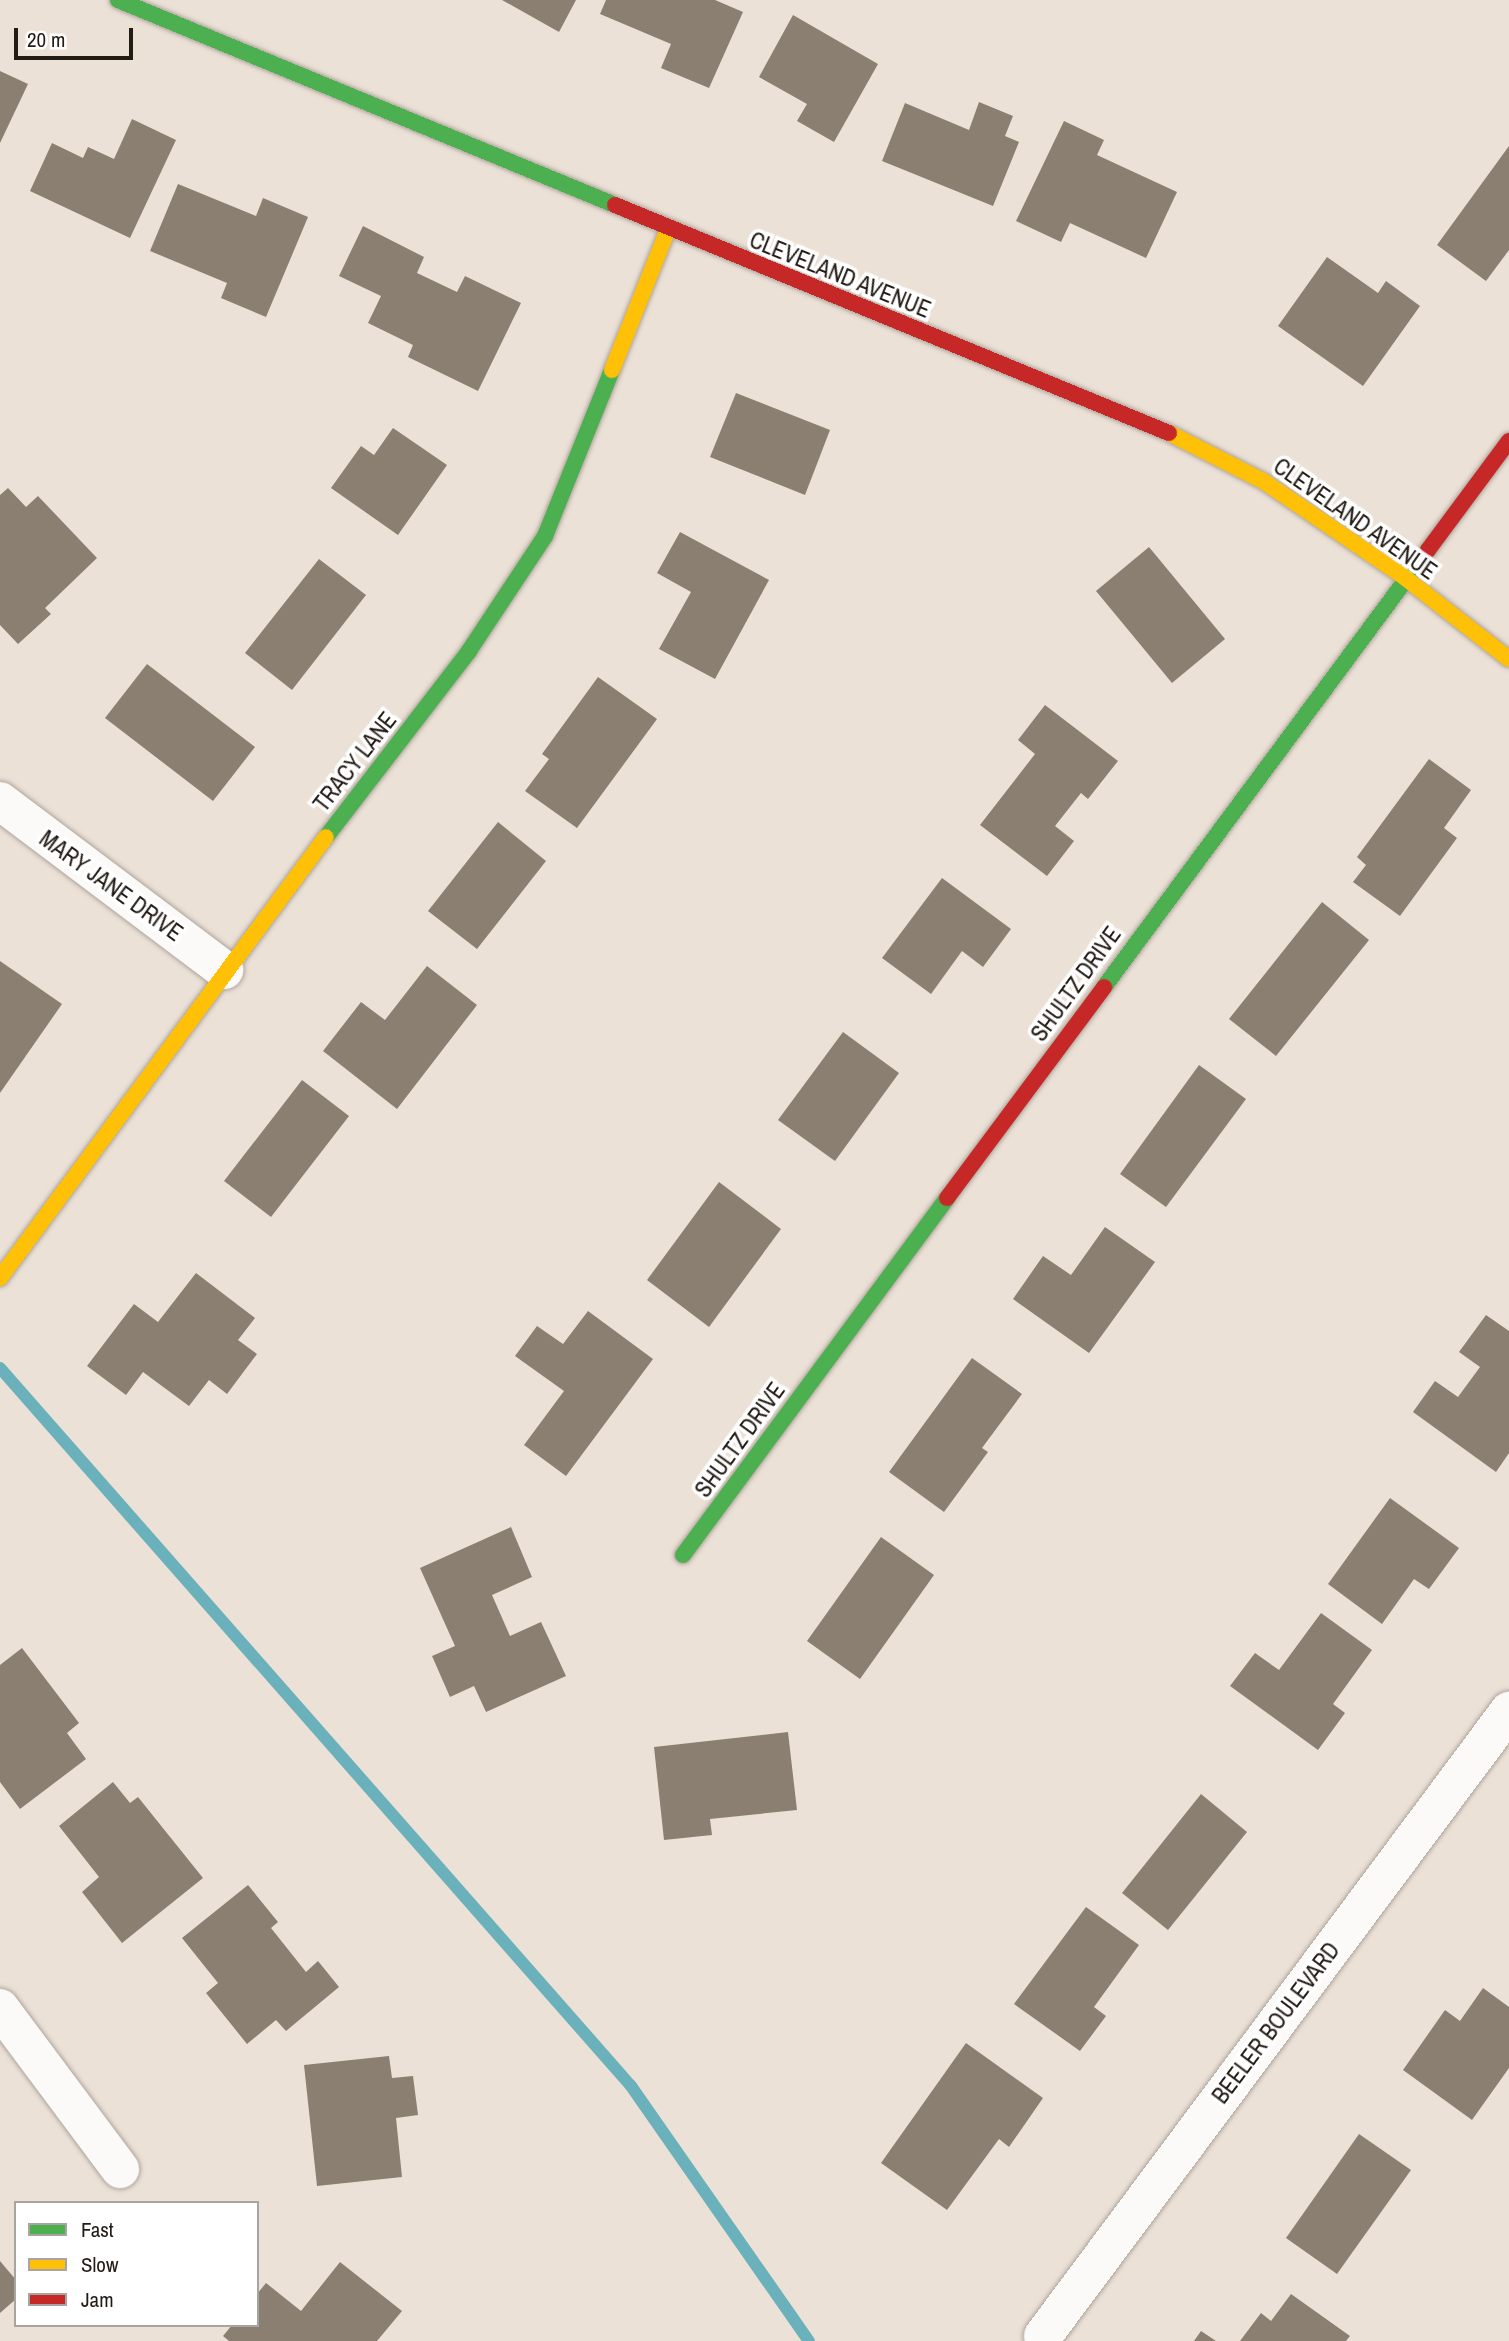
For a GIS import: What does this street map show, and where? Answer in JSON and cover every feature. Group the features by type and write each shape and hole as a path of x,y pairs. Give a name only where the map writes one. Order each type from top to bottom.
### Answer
{"street":[{"name":"CLEVELAND AVENUE","path":"118,0 1187,441 1263,481 1404,577 1509,659"},
{"name":"TRACY LANE","path":"0,1278 224,970 469,651 545,536 668,229"},
{"name":"SHULTZ DRIVE","path":"683,1555 1404,577 1509,441"},
{"name":"MARY JANE DRIVE","path":"0,801 224,970"},
{"name":"BEELER BOULEVARD","path":"1043,2336 1509,1711"},
{"path":"0,2008 120,2169"}],"building":[{"path":"502,0 576,0 559,32"},
{"path":"606,0 715,0 743,12 709,88 661,68 671,44 600,14"},
{"path":"793,15 878,64 834,142 797,121 807,104 759,77"},
{"path":"0,71 28,84 0,143"},
{"path":"979,102 1013,116 1005,136 1019,142 993,206 882,161 905,103 969,130"},
{"path":"132,119 176,140 130,238 30,191 52,143 83,158 88,147 114,159"},
{"path":"1064,121 1104,140 1097,155 1177,192 1146,258 1070,223 1061,242 1016,221"},
{"path":"1509,146 1509,250 1486,281 1437,245"},
{"path":"178,184 256,216 263,198 308,217 266,317 221,298 227,283 150,251"},
{"path":"363,226 424,257 417,273 457,292 465,276 521,303 478,391 408,357 413,345 368,323 381,296 339,276"},
{"path":"1327,257 1378,293 1386,281 1420,306 1363,386 1278,326"},
{"path":"736,393 830,430 805,495 710,457"},
{"path":"393,428 447,465 398,535 331,488 361,446 374,455"},
{"path":"8,488 26,507 38,496 97,558 45,608 51,614 18,644 0,625 0,495"},
{"path":"680,532 769,580 715,679 659,649 691,592 657,573"},
{"path":"1149,547 1225,639 1172,683 1096,591"},
{"path":"319,559 366,595 292,690 245,653"},
{"path":"147,664 255,747 213,801 105,718"},
{"path":"598,677 657,719 577,828 525,791 549,759 542,754"},
{"path":"1045,705 1118,761 1088,799 1081,793 1055,826 1074,841 1047,876 980,825 1035,754 1018,740"},
{"path":"1429,759 1471,790 1444,828 1457,838 1400,916 1353,882 1366,865 1357,857"},
{"path":"498,822 546,861 477,949 428,911"},
{"path":"942,878 1011,929 983,967 962,951 931,994 882,958"},
{"path":"1322,902 1369,940 1276,1056 1229,1019"},
{"path":"0,961 62,1004 0,1093"},
{"path":"427,966 477,1005 397,1109 323,1051 361,1002 385,1020"},
{"path":"843,1032 899,1073 835,1161 778,1120"},
{"path":"1199,1065 1246,1099 1166,1207 1120,1174"},
{"path":"302,1080 349,1116 271,1217 224,1181"},
{"path":"719,1182 781,1229 709,1327 647,1280"},
{"path":"1105,1227 1155,1262 1089,1353 1013,1299 1043,1256 1071,1275"},
{"path":"196,1273 255,1318 238,1340 257,1354 227,1394 209,1380 189,1406 143,1372 126,1395 87,1366 134,1304 158,1322"},
{"path":"588,1311 653,1359 566,1476 524,1445 564,1391 515,1356 537,1326 563,1344"},
{"path":"1486,1315 1509,1331 1509,1453 1496,1472 1413,1412 1435,1381 1458,1397 1480,1367 1459,1352"},
{"path":"972,1358 1022,1394 982,1448 988,1452 944,1512 889,1472"},
{"path":"1390,1498 1459,1548 1429,1589 1414,1579 1382,1624 1328,1584"},
{"path":"511,1527 532,1577 492,1595 510,1636 541,1622 566,1676 486,1712 474,1686 450,1697 432,1656 455,1646 420,1568"},
{"path":"881,1537 934,1575 860,1679 807,1641"},
{"path":"1321,1613 1372,1650 1333,1704 1345,1713 1318,1750 1230,1686 1255,1653 1279,1670"},
{"path":"22,1648 79,1723 67,1733 86,1759 20,1809 0,1782 0,1665"},
{"path":"788,1732 797,1810 710,1819 712,1835 664,1840 654,1747"},
{"path":"113,1782 130,1803 138,1797 203,1878 122,1943 82,1892 99,1877 59,1826"},
{"path":"1201,1794 1247,1832 1168,1930 1122,1893"},
{"path":"248,1885 278,1922 271,1928 306,1972 318,1961 339,1987 286,2031 276,2020 247,2044 206,1993 218,1983 182,1938"},
{"path":"1086,1907 1139,1945 1094,2007 1106,2016 1080,2051 1014,2004"},
{"path":"1483,1988 1509,2007 1509,2068 1472,2120 1403,2070 1445,2010 1460,2021"},
{"path":"966,2043 1043,2098 1009,2147 999,2139 947,2210 881,2163"},
{"path":"389,2056 392,2078 413,2076 418,2115 396,2118 402,2177 317,2186 304,2065"},
{"path":"1359,2134 1411,2170 1337,2274 1286,2238"},
{"path":"0,2261 14,2278 14,2301 0,2313"},
{"path":"340,2262 402,2311 377,2341 229,2341 223,2336 230,2327 259,2327 259,2292 266,2283 301,2311"},
{"path":"1291,2294 1350,2336 1346,2341 1240,2341 1261,2313 1271,2321"},
{"path":"1201,2331 1216,2341 1194,2341"}],"waterway":[{"path":"0,1368 631,2086 809,2341"}],"traffic: fast":[{"path":"118,0 615,205"},
{"path":"326,837 469,651 545,536 612,370"},
{"path":"1104,987 1428,550"},
{"path":"683,1555 947,1198"}],"traffic: slow":[{"path":"612,370 668,229"},
{"path":"1169,433 1263,481 1404,577 1509,659"},
{"path":"0,1278 326,837"}],"traffic: jam":[{"path":"615,205 1169,433"},
{"path":"1428,550 1509,441"},
{"path":"947,1198 1104,987"}]}
